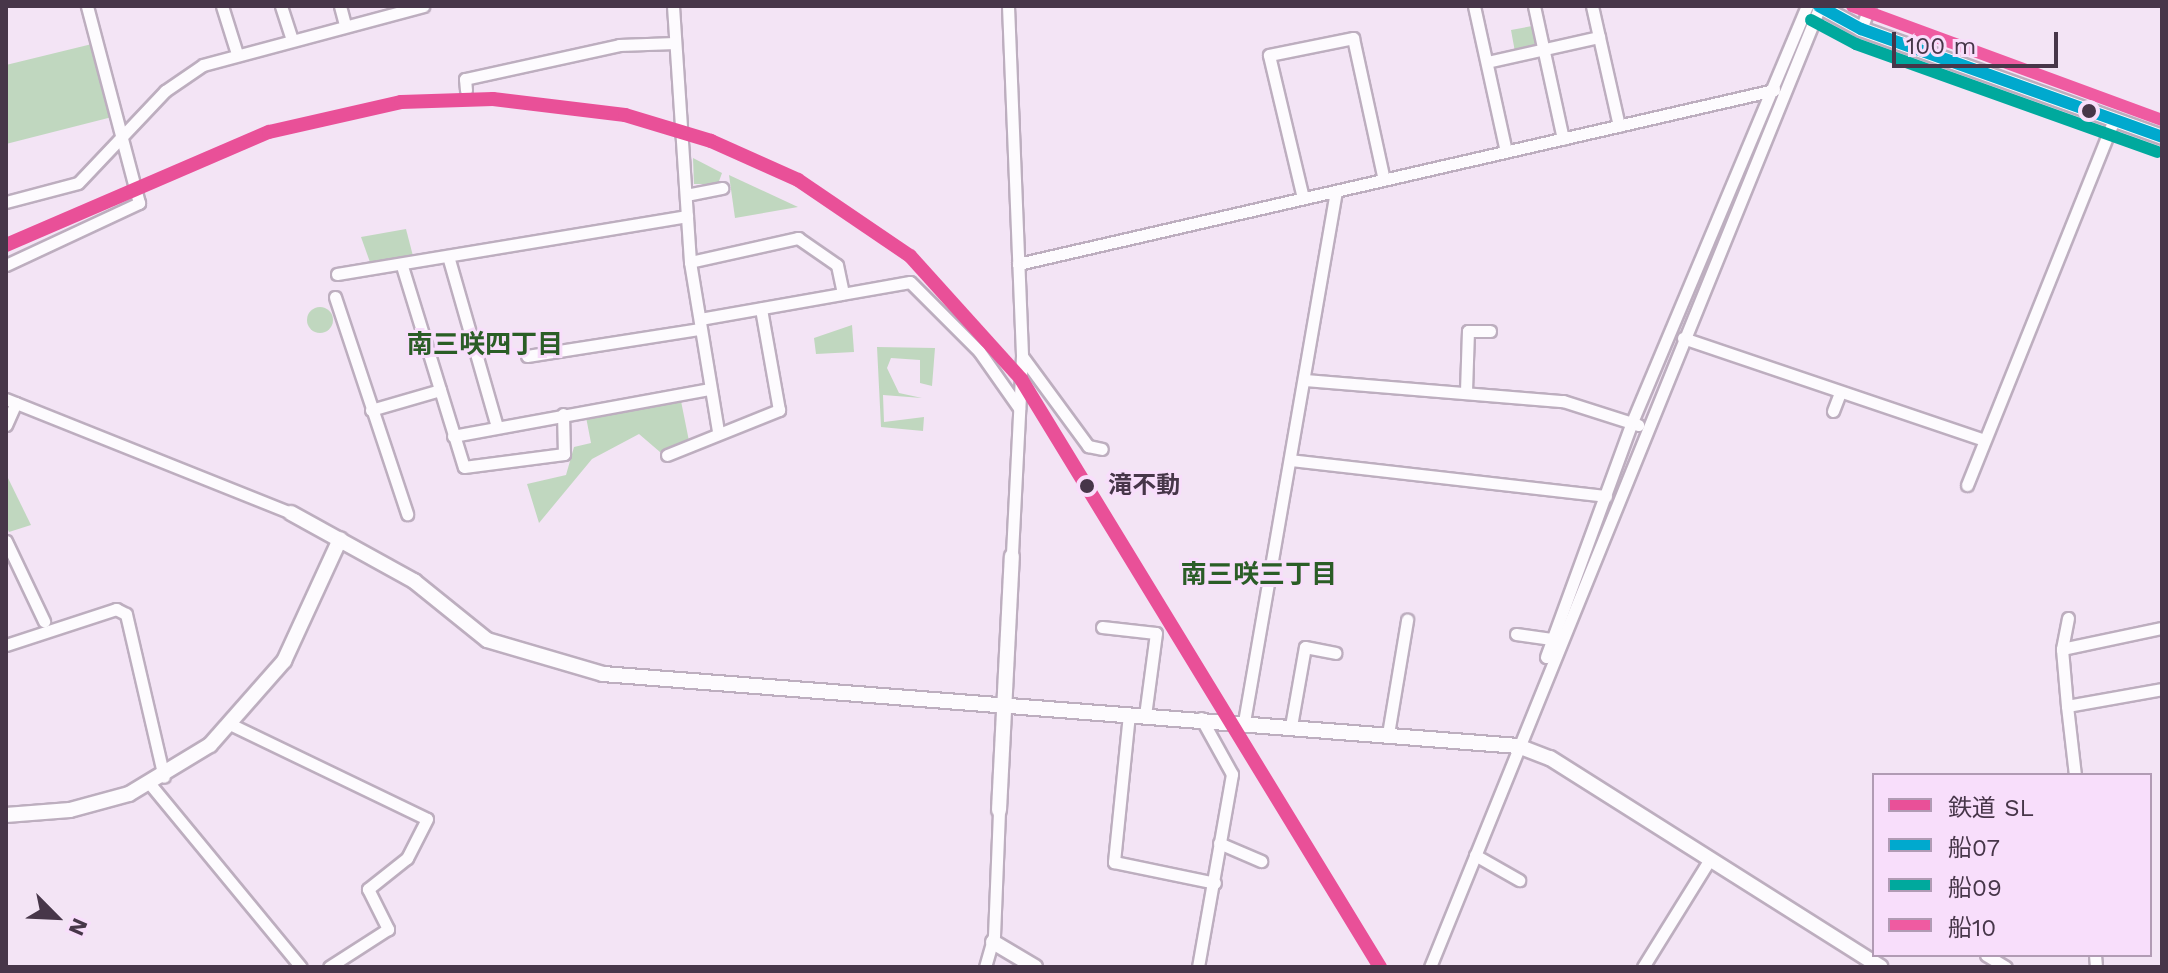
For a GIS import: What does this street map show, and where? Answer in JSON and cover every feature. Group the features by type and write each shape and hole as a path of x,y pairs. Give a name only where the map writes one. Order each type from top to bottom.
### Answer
{"street":[{"path":"6,265 139,203 87,6"},
{"path":"222,6 237,54"},
{"path":"281,6 292,39"},
{"path":"340,6 345,25"},
{"path":"6,202 78,183 185,74 237,54 399,8 423,6"},
{"path":"673,6 690,262 718,432"},
{"path":"985,967 993,942 1022,356 1008,6"},
{"path":"1474,6 1506,152"},
{"path":"1534,6 1563,139"},
{"path":"1592,6 1619,126"},
{"path":"1430,967 1598,533 1606,496 1632,422 1714,235 1807,6"},
{"path":"1546,669 1550,639 1728,240 1820,6 1861,29 2162,137"},
{"path":"1861,29 1870,6"},
{"path":"1487,62 1599,37"},
{"path":"1303,198 1269,55 1353,38 1384,180"},
{"path":"466,90 465,79 619,45 675,43"},
{"path":"1018,264 1774,90"},
{"path":"1967,485 1981,439 2114,119"},
{"path":"686,195 722,188"},
{"path":"1244,722 1336,191"},
{"path":"337,274 402,266 687,216"},
{"path":"1714,235 1728,240"},
{"path":"690,262 798,238 837,265 843,293"},
{"path":"448,256 497,427"},
{"path":"402,266 453,436 471,470 564,454 563,414"},
{"path":"527,356 910,282 979,351 1019,408"},
{"path":"335,297 407,514"},
{"path":"667,455 779,410 761,309"},
{"path":"1466,391 1468,331 1490,331"},
{"path":"1683,338 1981,439"},
{"path":"1022,356 1088,446 1102,449"},
{"path":"1305,380 1563,401 1646,429"},
{"path":"453,436 709,389"},
{"path":"371,410 440,390"},
{"path":"1833,411 1840,393"},
{"path":"6,425 11,401 291,513 414,581 487,640 565,666 694,684 1201,718 1518,746 1710,859 1880,967"},
{"path":"1290,460 1606,496"},
{"path":"6,815 95,805 150,784 164,777 232,725 284,661 340,539"},
{"path":"6,541 12,567 44,621"},
{"path":"6,645 116,609 126,614 164,777"},
{"path":"2068,618 2062,649 2075,773"},
{"path":"1388,734 1407,620"},
{"path":"1102,627 1156,633 1145,715"},
{"path":"2062,649 2162,628"},
{"path":"1516,634 1550,639"},
{"path":"1291,726 1305,647 1335,653"},
{"path":"2067,706 2162,689"},
{"path":"1129,714 1114,862 1215,883"},
{"path":"1198,967 1232,774 1201,718"},
{"path":"232,725 427,819 407,858 368,889 388,929 329,967"},
{"path":"150,784 301,967"},
{"path":"1219,843 1261,861"},
{"path":"1475,855 1519,880"},
{"path":"1643,967 1710,859"},
{"path":"993,942 1035,967"}],"green space":[{"path":"1808,15 1813,17 1724,235 1720,231"},
{"path":"1532,26 1537,45 1515,52 1511,30"},
{"path":"92,44 116,116 6,144 6,65"},
{"path":"693,158 722,173 718,184 694,184"},
{"path":"729,175 798,207 735,218"},
{"path":"406,229 413,256 371,265 361,237"},
{"path":"320,307 329,311 333,320 329,329 320,333 311,329 307,320 311,311"},
{"path":"852,325 854,352 816,354 814,338"},
{"path":"877,347 935,348 932,386 920,383 920,360 891,358 887,368 899,393 922,398 883,395 884,422 924,417 923,431 881,427"},
{"path":"681,401 689,441 660,452 639,434 592,459 539,523 527,484 566,475 574,447 591,443 586,417"},
{"path":"6,474 31,525 9,532 6,526"}],"rail line":[{"name":"SL","path":"6,245 269,132 401,102 493,99 625,115 711,141 798,180 910,256 1021,379 1380,967"}],"transit line":[{"name":"船07","path":"1819,6 1861,29 2162,137"},
{"name":"船10","path":"1852,6 2162,120"},
{"name":"船09","path":"1811,20 1856,44 2157,152"}],"place":[{"name":"滝不動","path":"1087,486"}],"district":[{"name":"南三咲四丁目","path":"485,345"},
{"name":"南三咲三丁目","path":"1259,575"}]}
